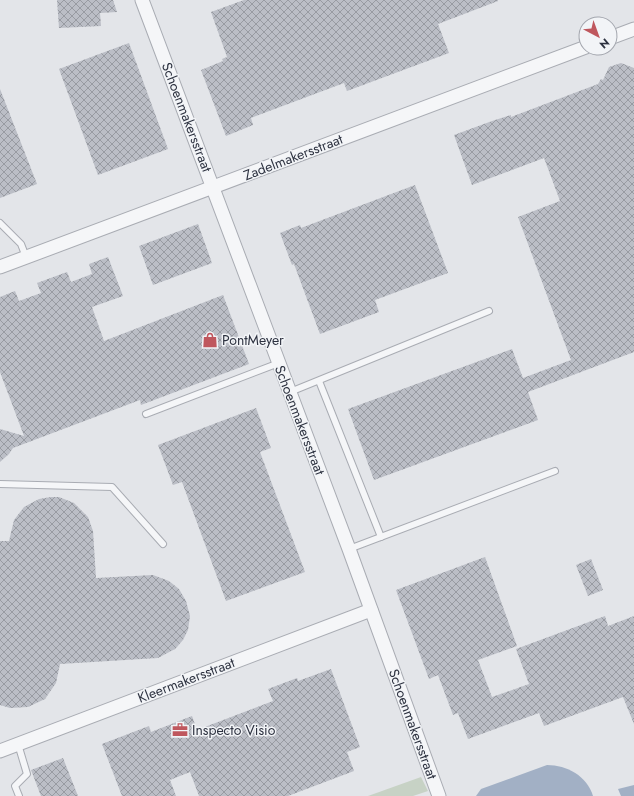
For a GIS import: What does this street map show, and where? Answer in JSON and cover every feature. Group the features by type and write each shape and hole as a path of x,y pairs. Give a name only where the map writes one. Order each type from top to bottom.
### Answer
{"street":[{"name":"Schoenmakersstraat","path":"142,0 349,550 439,796"},
{"path":"618,35 634,29"},
{"name":"Zadelmakersstraat","path":"0,267 578,50"},
{"name":"Kleermakersstraat","path":"0,751 371,610"}],"lane":[{"path":"0,223 21,244 26,257"},
{"path":"290,392 489,311"},
{"path":"146,414 279,363"},
{"path":"319,381 381,537"},
{"path":"349,550 555,471"},
{"path":"0,484 112,487 163,544"},
{"path":"18,744 27,774 15,786 19,796"}],"shaded area":[{"path":"421,777 428,791 413,796 368,796"}],"water":[{"path":"547,765 562,767 581,777 590,789 593,796 476,796 481,789"},
{"path":"634,785 634,796 621,796 618,789"}],"building":[{"path":"57,0 113,0 117,12 100,13 101,26 59,28"},
{"path":"244,0 498,1 438,24 449,53 347,91 344,83 251,118 253,125 226,136 201,70 223,61 222,59 227,57 211,12"},
{"path":"129,43 168,149 98,175 59,69"},
{"path":"621,63 634,68 634,352 528,392 538,420 374,480 348,409 512,349 523,378 571,360 518,217 560,201 544,158 472,185 454,135 511,115 511,117 598,84 601,79 603,80 609,67"},
{"path":"0,89 37,184 0,198"},
{"path":"415,185 448,273 375,300 379,312 320,334 294,264 292,265 280,233 300,225 301,228"},
{"path":"198,224 212,263 153,285 139,246"},
{"path":"108,257 123,296 92,307 104,341 223,295 249,364 141,405 140,400 13,448 0,462 0,429 24,436 0,372 0,297 15,291 19,301 41,293 37,283 67,272 71,282 92,274 89,264"},
{"path":"256,408 271,448 260,452 305,572 226,601 182,482 173,485 158,445"},
{"path":"59,497 74,503 88,517 93,531 96,578 153,575 169,581 179,589 186,601 190,616 188,630 183,640 175,649 158,658 60,664 56,683 45,699 28,707 10,708 0,705 0,541 9,541 14,520 24,507 39,499"},
{"path":"485,557 517,646 478,660 492,697 529,684 516,649 605,616 608,626 634,616 634,724 623,697 544,726 539,713 468,739 458,713 453,715 438,675 429,679 396,590"},
{"path":"591,559 603,590 588,596 576,565"},
{"path":"331,669 360,747 347,752 354,771 288,796 199,796 190,772 170,780 176,796 122,796 102,744 149,726 151,732 192,716 197,730 273,701 268,689 297,678 298,681"},
{"path":"63,758 78,796 41,796 31,770"}],"place":[{"name":"PontMeyer","path":"210,340"},
{"name":"Inspecto Visio","path":"180,730"}]}
